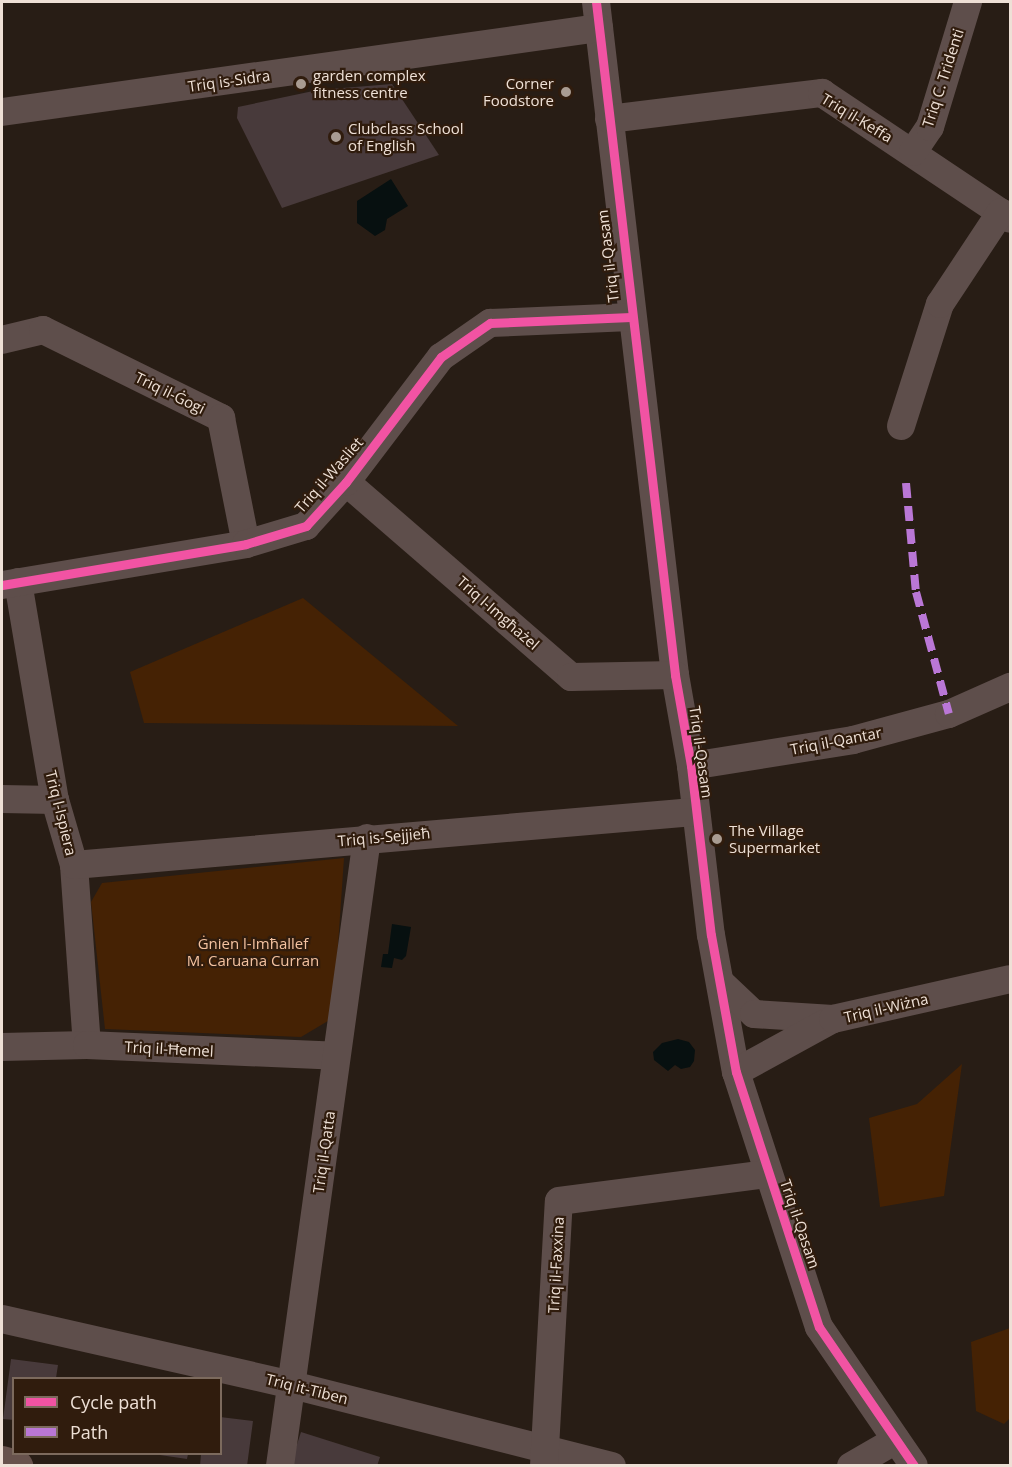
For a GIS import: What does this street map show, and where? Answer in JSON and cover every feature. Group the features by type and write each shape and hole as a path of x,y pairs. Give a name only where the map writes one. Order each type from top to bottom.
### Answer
{"highway":[{"path":"2,1462 16,1466"}],"street":[{"name":"Triq C. Tridenti","path":"912,152 930,127 968,2"},
{"name":"Triq is-Sidra","path":"2,112 597,15"},
{"name":"Triq il-Qasam","path":"597,15 675,675 691,766 694,812 736,1072 767,1174 819,1327 914,1466"},
{"name":"Triq il-Keffa","path":"609,119 822,93 1006,216"},
{"path":"901,426 940,304 1006,216"},
{"name":"Triq il-Wasliet","path":"10,583 246,544 306,526 346,482 441,357 490,323 631,317"},
{"name":"Triq il-Ġogi","path":"2,340 43,330 221,418 246,544"},
{"name":"Triq l-Imgħażel","path":"346,482 571,676 675,675"},
{"name":"Triq l-Ispiera","path":"10,583 55,800 74,865 87,1045"},
{"name":"Triq il-Qantar","path":"691,766 853,740 949,714 1011,687"},
{"path":"2,799 55,800"},
{"name":"Triq is-Sejjieħ","path":"74,865 367,838 694,812"},
{"name":"Triq il-Qatta","path":"280,1466 367,838"},
{"path":"722,984 754,1014 834,1019"},
{"name":"Triq il-Wiżna","path":"736,1072 834,1019 1008,987"},
{"name":"Triq il-Ħemel","path":"2,1047 87,1045 336,1056"},
{"name":"Triq il-Faxxina","path":"545,1458 559,1201 767,1174"},
{"name":"Triq it-Tiben","path":"2,1319 292,1385 545,1458 612,1466"},
{"path":"851,1466 896,1440"}],"green space":[{"path":"303,598 458,726 144,723 130,672"},
{"name":"Ġnien l-Imħallef M. Caruana Curran","path":"344,858 333,1018 301,1037 105,1029 91,902 102,883"},
{"path":"962,1064 944,1196 880,1207 869,1118 917,1104"},
{"path":"1010,1328 1010,1418 1004,1424 976,1411 971,1342"}],"shaded area":[{"path":"391,179 408,206 387,219 385,230 375,236 357,223 357,201"},
{"path":"392,924 411,927 406,956 402,960 394,958 392,968 381,967 383,954 388,954"},
{"path":"678,1039 689,1042 695,1050 694,1061 690,1067 681,1069 675,1065 668,1071 654,1060 653,1052 662,1043"}],"building":[{"name":"Clubclass School of English","path":"392,84 439,155 282,208 237,118 238,107 318,90"},
{"path":"11,1359 58,1365 56,1377 12,1377 12,1420 3,1419"},
{"path":"222,1417 253,1421 247,1466 200,1466 201,1455 222,1455"},
{"path":"301,1432 380,1457 377,1466 290,1466"},
{"path":"160,1455 188,1455 187,1459"}],"marked path":[{"path":"906,483 916,592 949,714"}],"cycle path":[{"path":"596,2 675,675 691,766 711,935 736,1072 819,1327 914,1466"},
{"path":"2,585 246,544 306,526 346,482 441,357 490,323 631,317"}],"place":[{"name":"garden complex fitness centre","path":"301,84"},
{"name":"Corner Foodstore","path":"566,92"},
{"name":"Clubclass School of English","path":"336,137"},
{"name":"The Village Supermarket","path":"717,839"}]}
